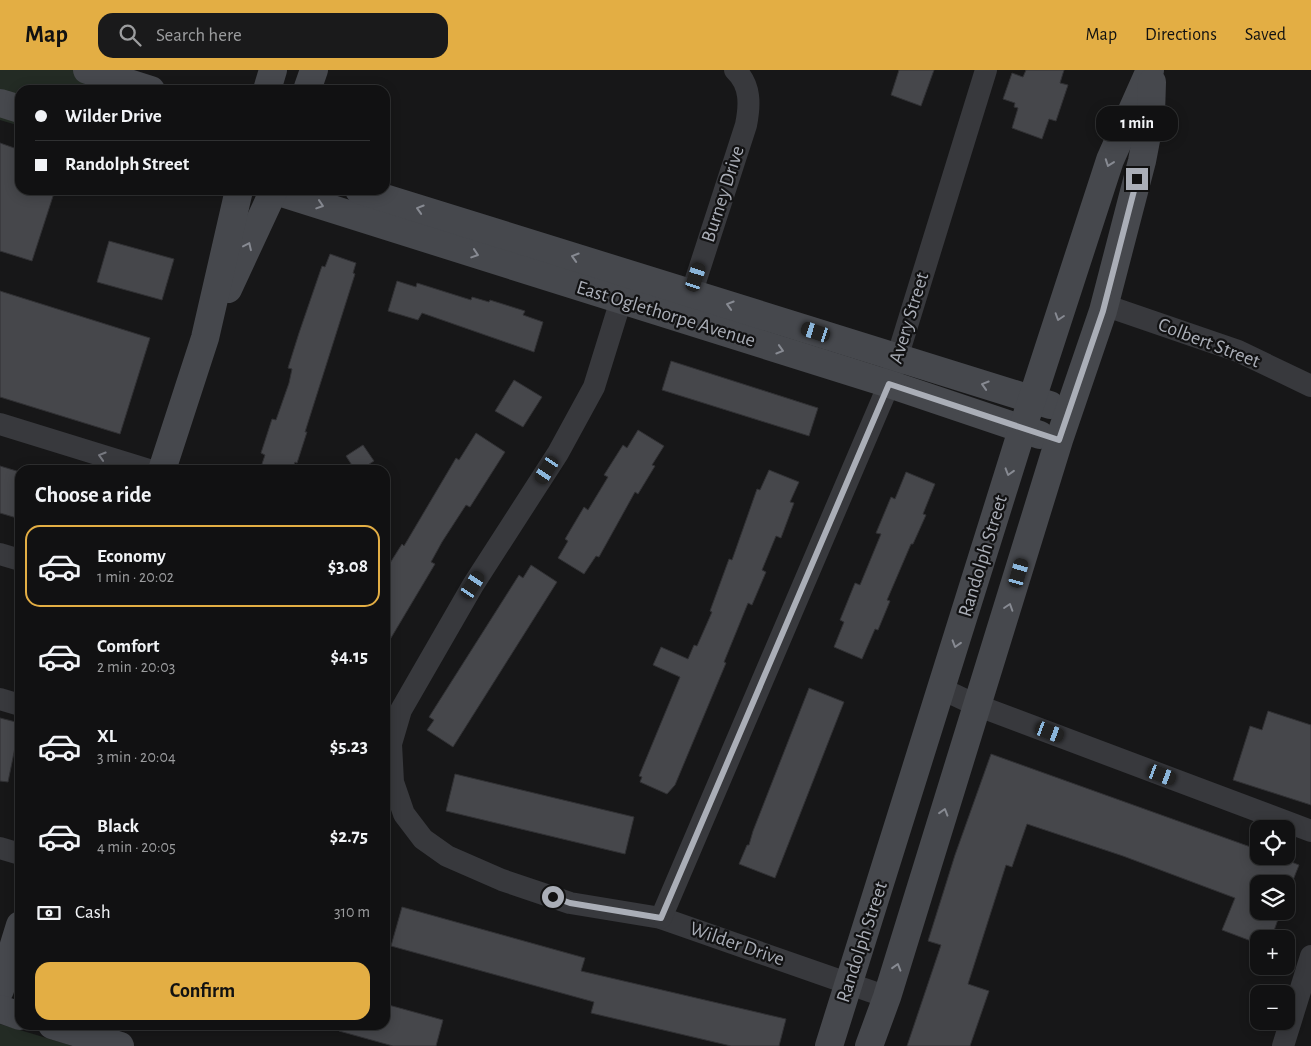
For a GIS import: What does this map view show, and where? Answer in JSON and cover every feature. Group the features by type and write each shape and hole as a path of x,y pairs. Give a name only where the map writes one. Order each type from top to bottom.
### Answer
{"street":[{"path":"87,70 135,85"},
{"path":"268,85 273,70"},
{"path":"310,85 314,70"},
{"name":"Burney Drive","path":"682,320 746,125 750,106 748,88 742,76 735,70"},
{"name":"Avery Street","path":"661,918 889,384 986,70"},
{"name":"Randolph Street","path":"869,1046 888,997 976,705 1014,592 1059,440 1104,305 1142,161 1151,114 1152,70"},
{"name":"Randolph Street","path":"829,1046 1022,430 1110,160 1152,70"},
{"path":"0,103 15,108"},
{"path":"164,465 205,338 237,195"},
{"path":"205,338 271,195"},
{"name":"East Oglethorpe Avenue","path":"289,195 889,384 1022,430 1059,440"},
{"name":"East Oglethorpe Avenue","path":"375,195 1069,410"},
{"name":"Wilder Drive","path":"621,300 594,387 558,453 473,585 401,710 391,744 393,782 404,814 423,839 447,856 502,880 570,903 661,918 888,997"},
{"name":"Colbert Street","path":"1104,305 1238,351 1311,386"},
{"path":"0,424 133,465"},
{"path":"0,554 15,558"},
{"path":"942,689 976,705 1311,831"},
{"path":"0,698 15,703"},
{"path":"0,848 15,852"},
{"path":"0,990 15,941"},
{"path":"1283,1046 1311,956"},
{"path":"0,1010 15,1014"},
{"path":"68,1030 120,1046"}],"shaded area":[{"path":"0,70 115,70 164,85 15,85 15,124 0,120"},
{"path":"0,1024 73,1046 0,1046"}],"building":[{"path":"899,70 934,70 921,106 891,95"},
{"path":"1026,70 1064,70 1060,83 1068,85 1056,121 1049,119 1042,139 1012,128 1018,108 1014,107 1015,103 1003,99 1012,73 1023,77"},
{"path":"0,143 15,148 15,195 53,195 32,261 0,251"},
{"path":"109,241 174,259 162,300 97,282"},
{"path":"330,254 356,263 353,273 355,274 305,432 307,432 297,463 295,462 294,465 262,465 265,455 261,453 272,419 276,420 289,383 292,369 288,368 299,333 322,266 325,267"},
{"path":"397,281 416,287 417,283 471,300 472,297 489,302 490,300 525,311 523,315 543,322 534,352 422,313 418,320 388,311"},
{"path":"0,291 150,338 120,434 0,397"},
{"path":"671,361 818,408 809,436 662,390"},
{"path":"514,380 542,397 523,427 495,411"},
{"path":"638,430 664,446 652,465 655,466 638,494 635,492 599,557 596,556 584,574 558,558 568,541 565,539 584,507 588,510 608,477 604,475 623,445 627,448"},
{"path":"476,433 505,452 470,507 466,505 442,542 431,562 435,564 390,640 390,563 402,544 404,546 456,458 459,460"},
{"path":"363,445 374,461 368,465 352,465 346,456"},
{"path":"0,466 15,470 15,518 0,513"},
{"path":"769,470 799,482 790,502 794,503 781,538 776,536 762,570 766,572 752,605 748,603 724,662 726,663 675,785 667,794 640,782 642,777 639,776 680,677 653,665 661,647 688,659 694,645 697,646 712,612 710,611 729,559 732,560 757,489 760,490"},
{"path":"906,472 935,484 923,514 926,515 913,544 911,544 887,600 890,601 878,630 875,629 862,659 834,647 844,622 840,620 855,583 860,585 881,534 876,533 891,497 895,499"},
{"path":"531,565 557,582 453,747 427,730 434,720 429,717 519,575 523,578"},
{"path":"809,688 844,702 775,878 739,864 747,845 749,845"},
{"path":"1268,711 1311,725 1311,805 1233,780 1250,726 1262,730"},
{"path":"0,718 15,722 15,748 8,782 0,781"},
{"path":"991,754 1250,847 1250,865 1295,865 1295,863 1299,865 1295,875 1250,875 1250,920 1278,920 1274,930 1250,930 1250,941 1222,930 1235,898 1123,856 1027,824 1012,867 1006,865 968,984 989,991 970,1046 907,1046 941,945 928,941 955,855"},
{"path":"455,774 634,817 625,854 446,811"},
{"path":"402,907 585,958 581,971 786,1019 779,1046 731,1046 591,1013 594,1002 391,946"},
{"path":"390,1005 443,1020 436,1046 393,1046 339,1031 390,1030"}],"route":[{"path":"553,897 570,903 661,918 889,384 1022,430 1059,440 1103,311 1137,179"}]}
